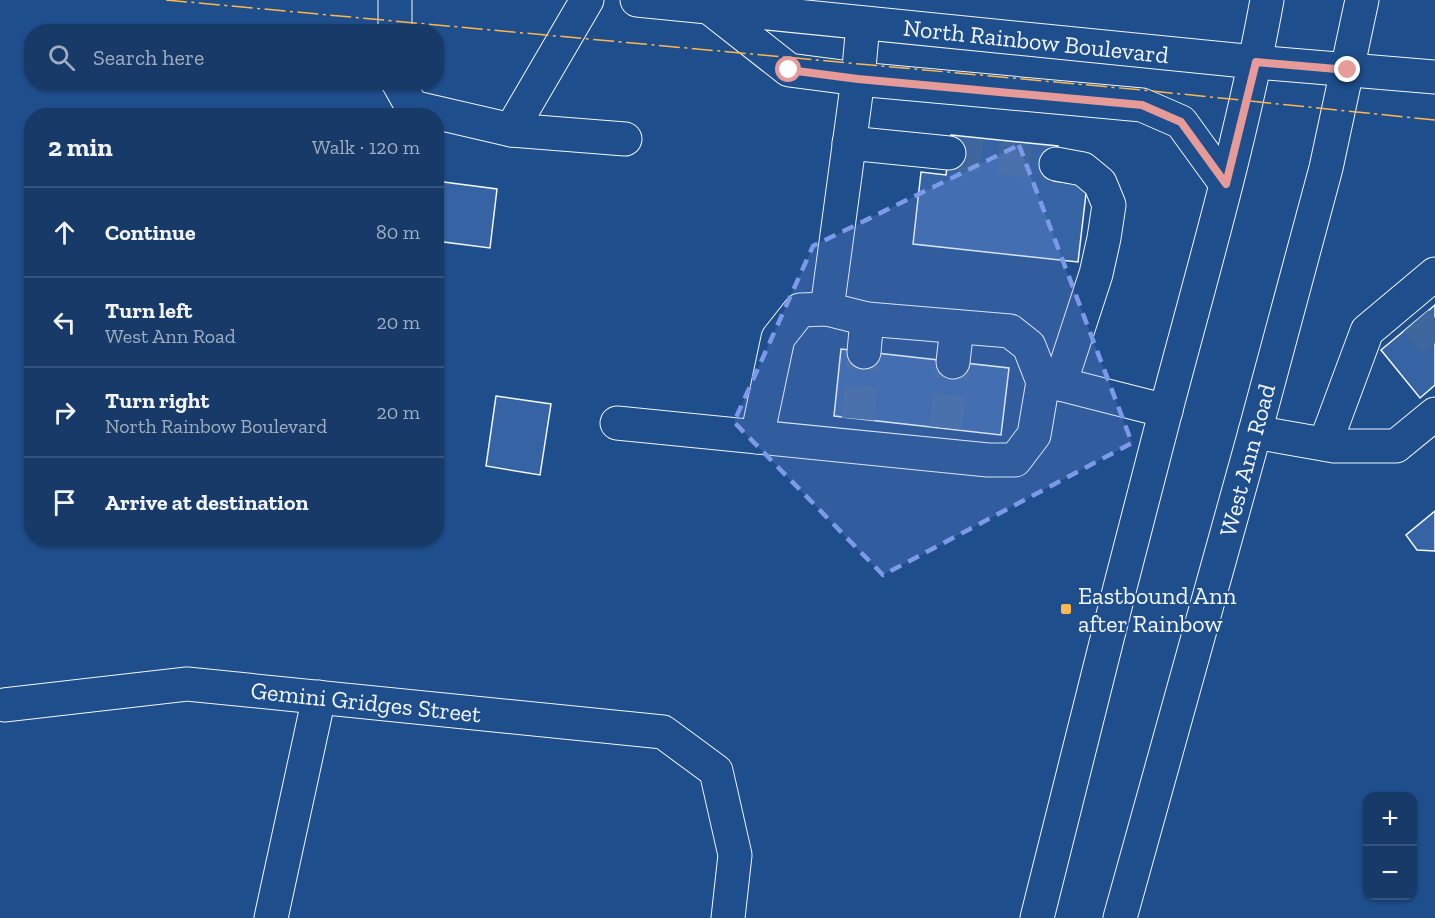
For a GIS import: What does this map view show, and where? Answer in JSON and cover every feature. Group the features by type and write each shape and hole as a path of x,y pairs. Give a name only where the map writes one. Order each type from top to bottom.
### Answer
{"main road":[{"path":"395,0 396,24"},
{"path":"511,130 587,0"},
{"name":"North Rainbow Boulevard","path":"637,0 1256,62 1435,77"},
{"path":"1037,918 1105,640 1226,184 1256,62 1267,0"},
{"name":"West Ann Road","path":"1120,918 1256,432 1326,168 1362,0"},
{"path":"710,8 789,70 858,79 1142,105 1181,122 1226,184"},
{"path":"827,309 858,79 863,24"},
{"path":"402,90 412,107 416,108"},
{"path":"444,114 511,130 625,139"},
{"path":"849,143 949,153"},
{"path":"617,423 757,437 856,433 945,442 988,460 1015,460 1034,435 1051,383 1095,274 1104,238 1108,205 1100,183 1083,169 1056,164"},
{"path":"1325,444 1368,331 1408,312 1435,274"},
{"path":"757,437 778,338 800,310 827,309 867,320 1010,331 1029,346 1051,383 1166,411"},
{"path":"864,352 867,320"},
{"path":"953,362 957,327"},
{"path":"1256,432 1325,444 1396,446 1435,414"},
{"name":"Gemini Gridges Street","path":"4,705 188,684 663,732 716,771 735,855 728,918"},
{"path":"271,918 319,697"}],"highlighted area":[{"path":"1019,145 1132,443 883,575 734,422 813,246"}],"building":[{"path":"951,135 1058,146 1054,181 1087,185 1078,262 913,244 921,172 946,175"},
{"path":"444,182 497,189 490,248 444,242"},
{"path":"1435,305 1435,385 1420,398 1381,350"},
{"path":"841,349 1009,368 1001,435 834,416"},
{"path":"496,396 551,404 540,475 486,466"},
{"path":"1435,511 1435,551 1417,550 1406,535"}],"tunnel":[{"path":"949,153 1056,164"},
{"path":"1416,321 1435,343"},
{"path":"858,419 864,352"},
{"path":"946,428 953,362"}],"power":[{"path":"166,0 426,24"},
{"path":"444,26 1142,90 1435,120"}],"place":[{"name":"Eastbound Ann after Rainbow","path":"1066,609"}],"route":[{"path":"789,70 858,79 1142,105 1181,122 1226,184 1256,62 1348,70"}]}
